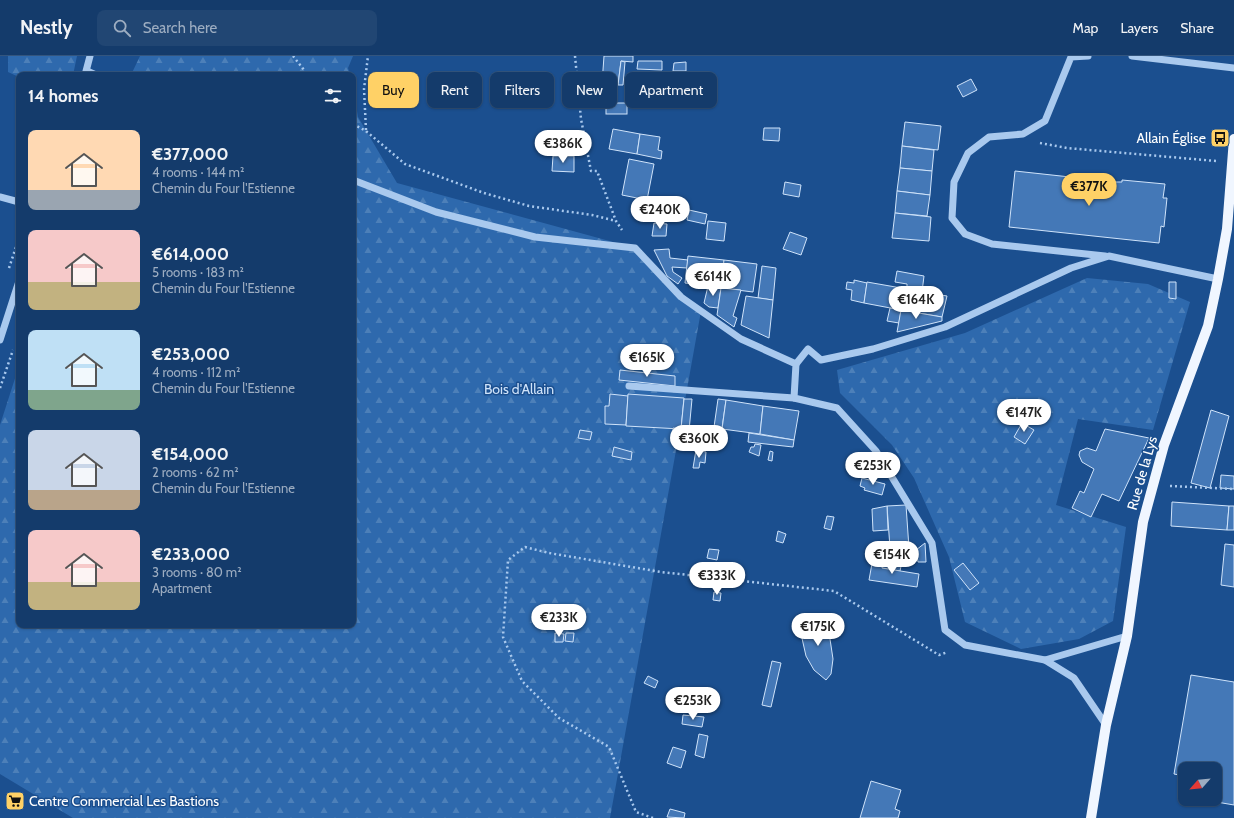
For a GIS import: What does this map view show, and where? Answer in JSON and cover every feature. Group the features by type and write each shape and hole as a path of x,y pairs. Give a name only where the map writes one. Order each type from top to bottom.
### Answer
{"main road":[{"name":"Rue de la Lys","path":"1091,818 1106,726 1127,636 1143,522 1164,445 1208,326 1218,279 1227,229 1234,139"}],"street":[{"path":"86,72 90,56"},
{"path":"1088,56 1071,57 1045,121 1023,134 989,137 968,153 954,182 952,218 965,234 992,244 1109,256 1218,279"},
{"path":"1132,56 1234,68"},
{"path":"356,181 436,212 536,237 635,248 680,297 741,339 796,364"},
{"path":"0,196 16,201"},
{"path":"794,398 796,364 808,349 821,360 872,350 945,327 1071,268 1109,256"},
{"path":"0,340 16,290"},
{"path":"629,386 794,398 837,408 876,451 932,543 945,630 965,646 1045,660 1074,678 1106,726"},
{"path":"1045,660 1127,636"}],"path":[{"path":"293,56 306,72"},
{"path":"366,131 364,89 368,56"},
{"path":"576,56 581,118 591,171 597,171 616,221 635,248"},
{"path":"356,126 366,131 405,164 484,193 529,206 592,215 616,221"},
{"path":"1036,142 1067,148 1232,162"},
{"path":"0,388 14,345"},
{"path":"1153,485 1234,489"},
{"path":"653,818 636,812 609,747 559,718 522,682 503,637 508,560 525,547 549,553 661,572 834,591 939,655 965,646"}],"green space":[{"path":"8,56 77,56 74,72 16,72 16,76 8,72"},
{"path":"140,56 353,56 348,68 349,72 132,72"},
{"name":"Bois d'Allain","path":"356,105 358,117 397,183 635,248 701,311 610,818 73,818 0,774 0,425 16,375 16,628 356,628"},
{"path":"1087,278 1148,284 1190,302 1153,430 1078,419 1056,505 1126,527 1113,621 1079,639 1021,649 965,622 949,557 914,478 892,445 840,393 837,370 965,333"}],"building":[{"path":"604,56 633,56 633,62 621,61 618,85 617,72 603,72"},
{"path":"621,61 625,62 623,85 618,85"},
{"path":"638,61 662,61 662,70 637,69"},
{"path":"686,62 686,71 673,71 674,63"},
{"path":"971,79 977,90 963,97 957,86"},
{"path":"617,103 625,103 627,114 606,114 606,108 617,108"},
{"path":"905,122 941,126 938,150 902,146"},
{"path":"764,128 780,128 779,141 763,140"},
{"path":"613,129 640,134 637,154 609,149"},
{"path":"640,134 660,137 658,150 662,151 661,159 637,154"},
{"path":"902,146 934,150 932,171 900,168"},
{"path":"553,156 574,156 574,172 552,171"},
{"path":"629,159 654,164 647,200 622,195"},
{"path":"900,168 932,171 930,195 897,191"},
{"path":"1015,171 1116,182 1122,182 1122,180 1165,184 1163,198 1167,198 1164,227 1161,226 1159,243 1009,227"},
{"path":"785,182 801,185 799,197 783,194"},
{"path":"897,191 930,195 927,216 895,213"},
{"path":"689,210 707,214 705,224 687,220"},
{"path":"895,213 931,217 929,241 892,238"},
{"path":"708,221 726,223 724,241 706,239"},
{"path":"654,223 667,224 666,236 652,236"},
{"path":"790,232 807,238 801,255 783,249"},
{"path":"669,249 670,258 688,260 687,268 672,267 673,272 682,278 678,284 667,276 654,250"},
{"path":"688,256 724,260 721,288 685,283"},
{"path":"724,260 757,264 753,292 721,288"},
{"path":"762,266 776,268 773,300 758,298"},
{"path":"897,271 924,276 922,292 907,289 907,284 895,282"},
{"path":"854,280 867,283 864,303 851,300 852,290 846,289 847,282 854,283"},
{"path":"867,282 907,289 901,310 864,303"},
{"path":"1169,282 1176,282 1176,299 1169,298"},
{"path":"708,286 721,288 718,308 709,307 704,303"},
{"path":"721,288 741,290 733,316 737,318 734,327 717,315"},
{"path":"907,289 947,296 942,317 901,310"},
{"path":"746,296 773,300 769,338 741,325"},
{"path":"890,308 901,310 899,323 887,321"},
{"path":"901,310 942,317 942,321 897,332"},
{"path":"620,370 675,376 675,386 619,380"},
{"path":"610,394 628,396 626,425 605,424 605,406 609,406"},
{"path":"628,394 684,398 681,429 626,426"},
{"path":"684,399 692,399 689,431 681,430 680,436 673,435 673,428 681,429"},
{"path":"718,399 726,400 722,428 714,427"},
{"path":"726,400 763,406 760,434 722,429"},
{"path":"763,406 799,411 794,440 760,434"},
{"path":"1211,410 1229,416 1210,488 1191,483"},
{"path":"1022,423 1034,430 1025,444 1014,437"},
{"path":"1105,429 1149,438 1119,501 1102,494 1091,517 1072,508 1080,491 1084,493 1094,469 1082,462 1079,455 1080,451 1087,448 1096,451"},
{"path":"580,430 592,432 590,440 578,438"},
{"path":"749,433 794,440 793,447 748,442"},
{"path":"755,444 761,445 759,456 749,452 751,447 754,447"},
{"path":"614,447 632,452 631,460 612,456"},
{"path":"696,450 706,452 705,463 700,462 699,468 693,468"},
{"path":"770,451 773,452 772,461 768,460"},
{"path":"1221,475 1234,476 1234,489 1220,488"},
{"path":"862,478 885,484 882,495 864,490 865,488 860,486"},
{"path":"1172,502 1229,506 1227,530 1171,526"},
{"path":"906,505 909,548 890,548 887,506"},
{"path":"887,506 888,530 873,531 872,509"},
{"path":"1229,506 1234,506 1234,530 1227,530"},
{"path":"827,516 834,517 831,530 824,528"},
{"path":"778,531 786,534 783,543 776,541"},
{"path":"925,543 926,562 918,562 916,550"},
{"path":"1225,544 1234,545 1234,587 1221,585"},
{"path":"885,548 905,548 900,571 882,568"},
{"path":"709,549 719,550 717,560 707,558"},
{"path":"873,558 882,559 882,568 919,574 917,587 869,580"},
{"path":"963,563 979,583 970,590 954,570"},
{"path":"714,592 721,593 720,601 713,600"},
{"path":"827,619 833,659 831,674 826,680 814,670 806,656 799,625"},
{"path":"555,633 564,634 563,642 555,642"},
{"path":"566,633 574,633 573,642 565,641"},
{"path":"772,661 781,663 771,707 762,705"},
{"path":"1191,675 1234,682 1234,805 1222,803 1222,762 1178,762 1178,775 1174,774"},
{"path":"648,676 658,681 655,688 644,683"},
{"path":"683,715 704,717 702,727 682,724"},
{"path":"699,734 708,736 704,758 695,755"},
{"path":"673,747 686,751 681,768 667,763"},
{"path":"871,781 901,790 895,809 900,811 898,818 860,818"},
{"path":"670,809 685,813 684,818 667,817"}],"place":[{"name":"Allain Église","path":"1220,138"},
{"name":"Centre Commercial Les Bastions","path":"15,801"}]}
